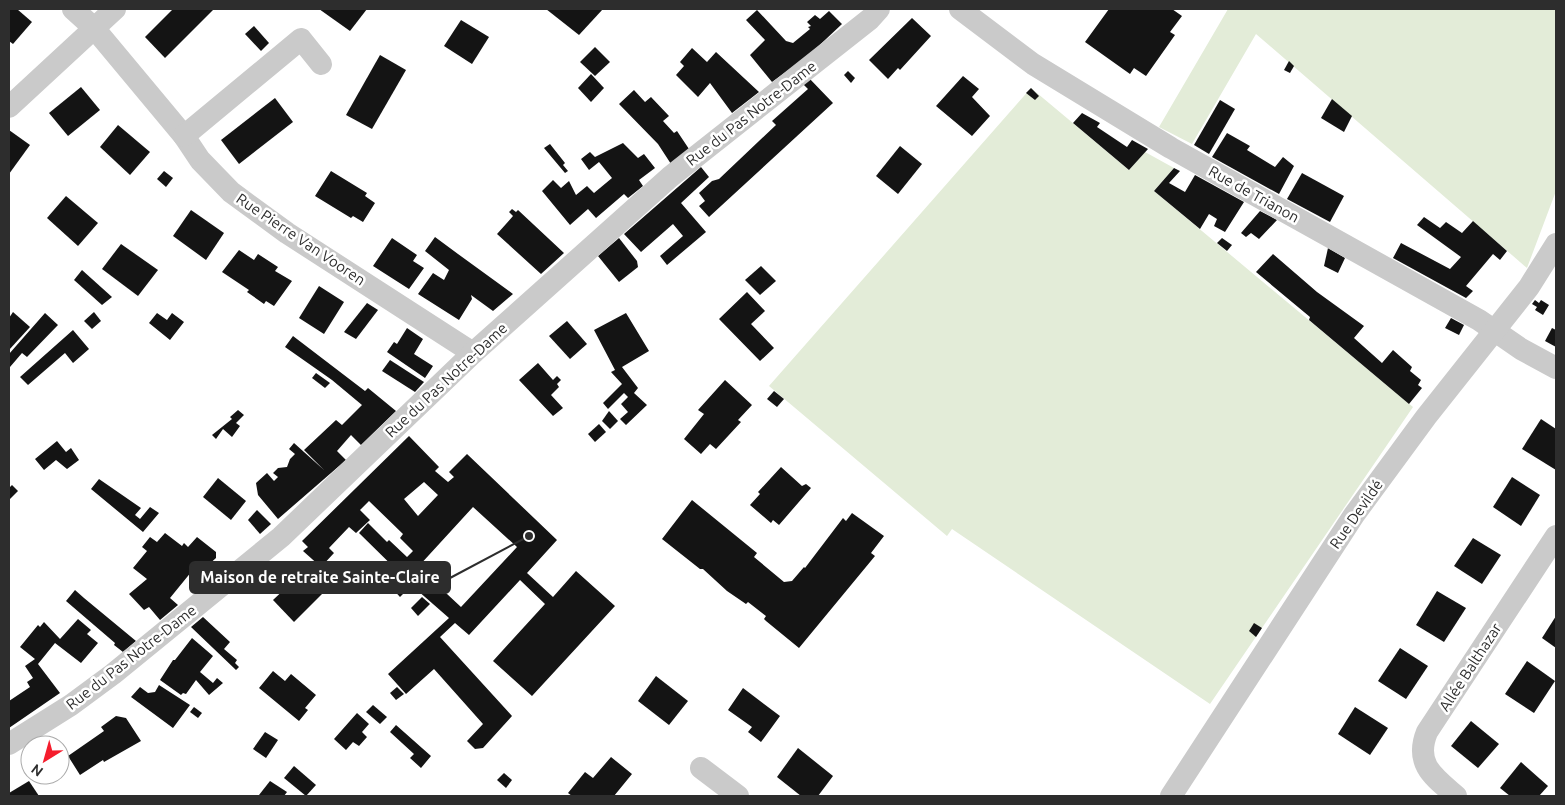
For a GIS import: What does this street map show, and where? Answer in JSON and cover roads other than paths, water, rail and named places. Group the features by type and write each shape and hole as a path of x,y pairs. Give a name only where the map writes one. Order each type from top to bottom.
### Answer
{"street":[{"name":"Rue Pierre Van Vooren","path":"73,9 94,28 184,136 200,160 231,192 287,234 473,353"},
{"path":"9,107 115,9"},
{"name":"Rue du Pas Notre-Dame","path":"9,744 71,705 113,674 281,537 473,353 670,176 870,19 879,9"},
{"name":"Rue de Trianon","path":"960,9 1033,64 1171,148 1556,368"},
{"path":"184,136 301,39 321,64"},
{"name":"Rue Devildé","path":"1171,796 1354,515 1426,417 1529,287 1556,244"},
{"name":"Allée Balthazar","path":"1456,796 1435,778 1427,767 1422,755 1422,744 1427,732 1556,536"},
{"path":"702,768 738,796"}],"place":[{"name":"Maison de retraite Sainte-Claire","path":"529,536"}]}
